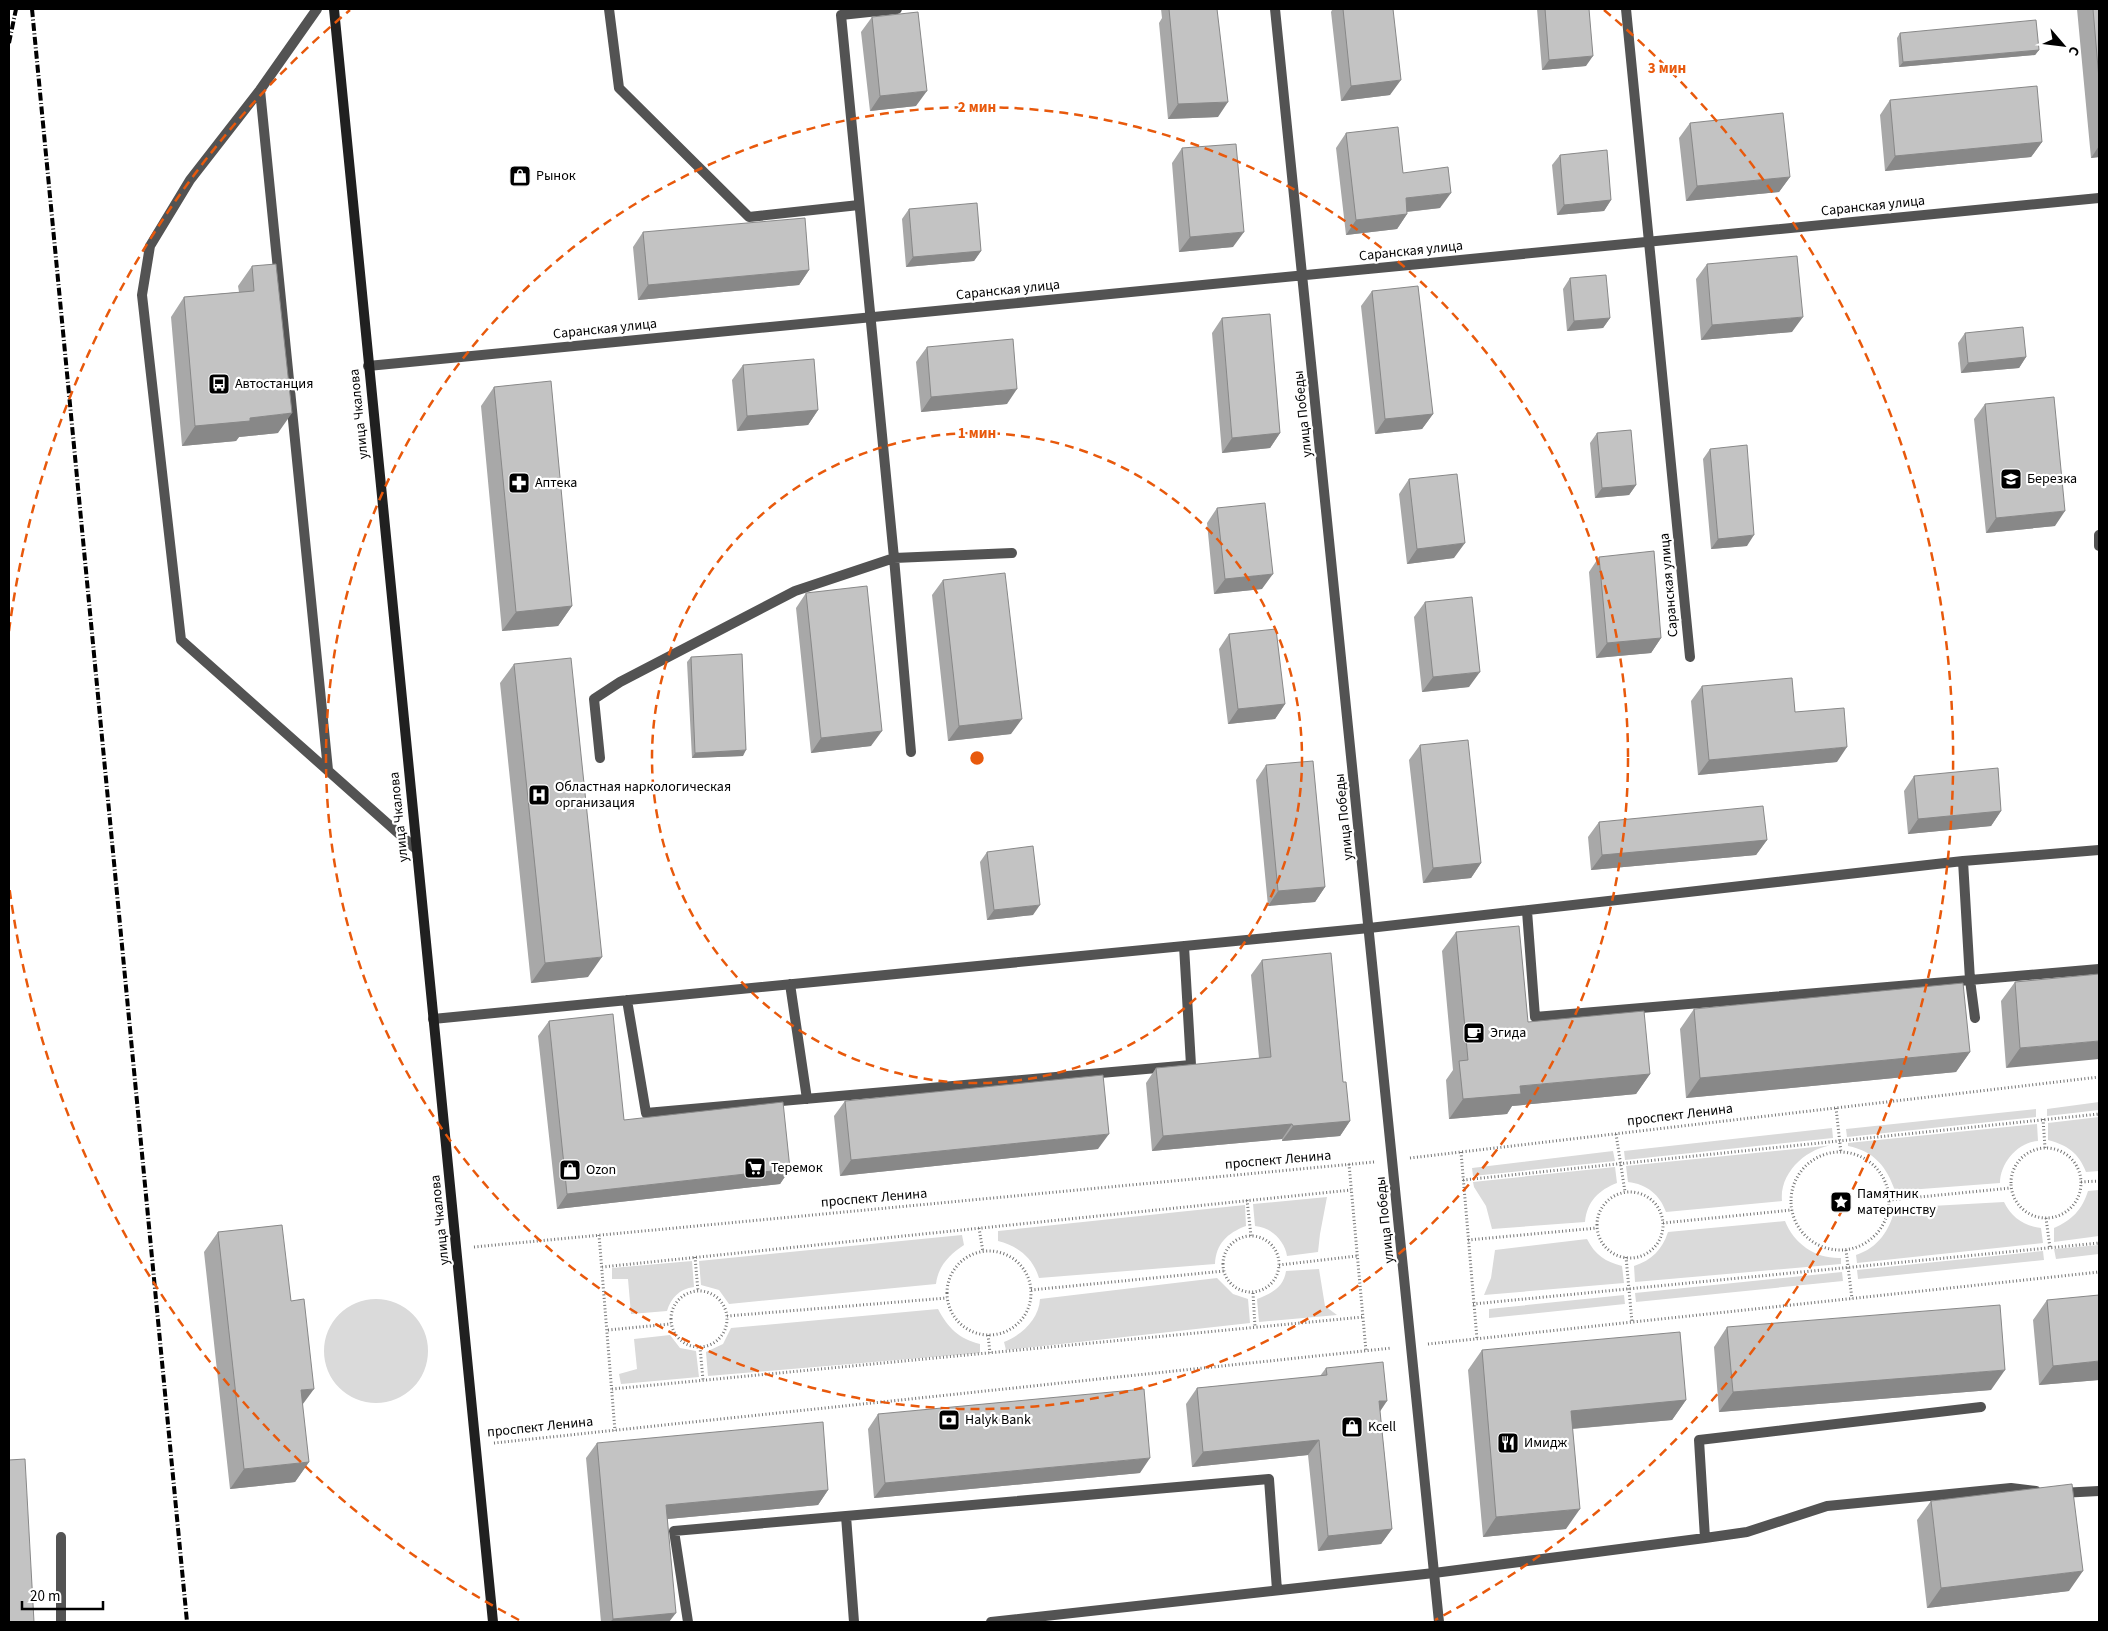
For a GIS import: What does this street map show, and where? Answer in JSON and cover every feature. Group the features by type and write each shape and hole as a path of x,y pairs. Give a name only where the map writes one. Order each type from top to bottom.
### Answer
{"main road":[{"name":"улица Чкалова","path":"334,9 415,848 493,1622"}],"street":[{"path":"317,9 260,90 190,180 150,246 142,295 181,640 415,848"},
{"path":"609,9 619,88 749,217 859,205"},
{"path":"898,9 841,15 911,752"},
{"name":"улица Победы","path":"1275,9 1439,1622"},
{"name":"Саранская улица","path":"1626,9 1690,656"},
{"path":"260,90 328,770"},
{"name":"Саранская улица","path":"368,366 2099,198"},
{"path":"2099,535 2099,546"},
{"path":"600,758 594,699 620,682 795,592 894,558 1012,553"},
{"path":"433,1019 1369,928 1963,861 2099,850"},
{"path":"1963,861 1970,980 1975,1018"},
{"path":"1527,911 1535,1017 2099,969"},
{"path":"627,1000 646,1112 1192,1065 1184,946"},
{"path":"790,984 807,1099"},
{"path":"1705,1538 1699,1440 1981,1407"},
{"path":"688,1622 674,1531 1269,1479 1278,1590"},
{"path":"991,1622 1050,1619 1705,1538 1747,1532 1827,1506 2011,1488 2054,1493 2099,1491"},
{"path":"846,1516 854,1622"},
{"path":"61,1536 61,1622"}],"path":[{"name":"проспект Ленина","path":"456,1249 1393,1160 2099,1077"},
{"path":"1836,1108 1841,1153"},
{"path":"1463,1180 2099,1114"},
{"path":"2043,1119 2045,1148"},
{"path":"1616,1134 1625,1192"},
{"path":"2045,1148 2063,1152 2072,1160 2079,1170 2081,1182 2079,1194 2073,1205 2064,1213 2046,1218 2028,1214 2019,1206 2011,1188 2012,1171 2018,1160 2028,1152 2045,1148"},
{"path":"1461,1152 1477,1339"},
{"path":"1841,1153 1862,1157 1874,1165 1883,1176 1888,1189 1889,1200 1887,1217 1881,1229 1871,1240 1859,1247 1846,1250 1832,1250 1818,1245 1807,1238 1798,1227 1792,1210 1791,1200 1794,1186 1800,1173 1809,1163 1821,1156 1841,1153"},
{"path":"1349,1164 1366,1351"},
{"path":"2081,1182 2099,1180"},
{"path":"1889,1200 2011,1188"},
{"path":"602,1266 1351,1190"},
{"path":"1625,1192 1645,1195 1654,1202 1661,1212 1663,1223 1662,1234 1652,1248 1638,1257 1626,1257 1615,1254 1606,1247 1600,1238 1597,1228 1598,1215 1604,1204 1612,1197 1625,1192"},
{"path":"1247,1200 1251,1236"},
{"path":"1663,1223 1792,1210"},
{"path":"2046,1218 2050,1248"},
{"path":"980,1228 983,1252"},
{"path":"1468,1240 1597,1228"},
{"path":"599,1235 608,1330 614,1431"},
{"path":"1251,1236 1260,1237 1270,1243 1277,1251 1279,1265 1278,1274 1273,1283 1264,1290 1253,1293 1242,1292 1232,1286 1226,1278 1224,1256 1229,1246 1238,1239 1251,1236"},
{"path":"1473,1304 2099,1243"},
{"path":"1846,1250 1852,1299"},
{"path":"983,1252 1002,1253 1014,1259 1024,1268 1031,1290 1029,1306 1023,1318 1013,1327 1001,1333 988,1335 975,1333 963,1327 954,1317 947,1298 949,1279 955,1268 964,1258 983,1252"},
{"path":"1279,1265 1357,1256"},
{"path":"695,1257 698,1291"},
{"path":"1626,1257 1632,1322"},
{"path":"1031,1290 1224,1270"},
{"name":"проспект Ленина","path":"476,1445 2099,1272"},
{"path":"694,1290 705,1290 715,1295 723,1303 727,1316 727,1325 722,1335 715,1343 700,1347 693,1347 683,1342 675,1334 671,1324 671,1312 675,1302 683,1295 694,1290"},
{"path":"1253,1293 1255,1327"},
{"path":"727,1316 947,1298"},
{"path":"612,1389 1363,1317"},
{"path":"608,1330 671,1324"},
{"path":"988,1335 990,1353"},
{"path":"700,1347 703,1380"}],"shaded area":[{"path":"2099,1102 2099,1110 2047,1116 2047,1109"},
{"path":"2036,1109 2036,1117 1847,1137 1846,1129"},
{"path":"2099,1117 2099,1171 2086,1172 2080,1160 2072,1151 2061,1144 2048,1140 2048,1123"},
{"path":"2037,1124 2038,1141 2031,1142 2017,1149 2003,1168 2000,1183 1895,1191 1892,1182 1878,1161 1857,1148 1848,1146 1848,1143"},
{"path":"1832,1128 1833,1138 1625,1160 1624,1151"},
{"path":"1834,1145 1814,1151 1797,1163 1785,1180 1782,1190 1782,1201 1666,1212 1660,1200 1652,1191 1641,1185 1628,1182 1626,1166"},
{"path":"1613,1151 1615,1161 1473,1176 1472,1168"},
{"path":"1615,1167 1617,1183 1595,1197 1588,1208 1585,1222 1492,1229 1486,1206 1474,1187 1473,1182"},
{"path":"2099,1190 2099,1236 2054,1242 2054,1228 2076,1214 2083,1204 2088,1191"},
{"path":"1327,1197 1318,1252 1287,1256 1280,1240 1272,1232 1255,1226 1253,1204"},
{"path":"2004,1202 2010,1212 2019,1220 2041,1228 2043,1243 1857,1263 1856,1255 1871,1248 1882,1237 1890,1224 1895,1208"},
{"path":"1245,1205 1246,1226 1233,1232 1224,1240 1220,1245 1215,1264 1039,1278 1033,1264 1024,1254 1012,1246 998,1241 998,1231"},
{"path":"1785,1221 1794,1237 1800,1243 1823,1256 1841,1258 1841,1264 1635,1282 1634,1266 1646,1261 1655,1254 1663,1244 1668,1232"},
{"path":"962,1235 964,1245 954,1252 942,1266 936,1284 729,1304 719,1290 701,1285 699,1261"},
{"path":"1587,1239 1602,1257 1622,1266 1624,1283 1484,1295 1491,1278 1495,1250"},
{"path":"2099,1245 2099,1254 2056,1259 2054,1249"},
{"path":"2043,1251 2044,1260 1858,1279 1857,1270"},
{"path":"692,1261 694,1287 676,1295 667,1311 631,1314 628,1279 612,1279 612,1268"},
{"path":"1319,1269 1325,1306 1337,1315 1259,1322 1257,1299 1280,1286 1286,1271"},
{"path":"1842,1272 1843,1281 1636,1302 1635,1293"},
{"path":"1217,1278 1233,1294 1248,1299 1250,1323 1006,1350 1004,1342 1023,1331 1033,1320 1040,1299"},
{"path":"1624,1295 1625,1304 1489,1318 1489,1309"},
{"path":"376,1299 396,1303 413,1314 424,1331 428,1351 424,1371 413,1388 396,1399 376,1403 356,1399 339,1388 328,1371 324,1351 328,1331 339,1314 356,1303"},
{"path":"938,1309 955,1332 966,1339 980,1344 980,1353 708,1376 706,1352 723,1344 731,1328"},
{"path":"670,1335 680,1348 696,1351 699,1377 621,1384 619,1374 637,1369 634,1339"}],"building":[{"path":"1169,9 1217,9 1228,102 1178,104"},
{"path":"1343,9 1393,9 1401,80 1351,86"},
{"path":"1545,9 1589,9 1593,56 1549,60"},
{"path":"2093,9 2099,9 2099,79"},
{"path":"918,12 927,91 880,96 872,17"},
{"path":"2036,20 2039,50 1903,62 1900,33"},
{"path":"2037,86 2042,142 1895,156 1890,100"},
{"path":"1783,113 1790,177 1697,186 1690,123"},
{"path":"1398,127 1403,173 1448,167 1451,193 1406,198 1407,214 1356,220 1346,133"},
{"path":"1236,144 1244,232 1190,237 1182,148"},
{"path":"1607,150 1611,200 1564,205 1560,155"},
{"path":"977,203 981,251 913,257 909,209"},
{"path":"805,218 809,270 648,285 643,232"},
{"path":"1797,256 1803,317 1712,325 1707,264"},
{"path":"276,264 292,413 250,418 250,421 195,426 184,297 254,291 252,266"},
{"path":"1606,275 1610,318 1574,321 1570,278"},
{"path":"1418,286 1433,414 1385,419 1372,291"},
{"path":"1270,314 1280,433 1232,438 1222,318"},
{"path":"2023,327 2026,357 1968,363 1965,333"},
{"path":"1013,339 1017,389 931,397 927,347"},
{"path":"814,359 818,410 747,416 743,365"},
{"path":"551,381 572,606 516,612 494,387"},
{"path":"2054,397 2065,511 1996,518 1985,404"},
{"path":"1631,430 1636,485 1602,488 1597,433"},
{"path":"1747,445 1754,535 1718,539 1710,449"},
{"path":"1457,474 1465,543 1417,549 1409,479"},
{"path":"1265,503 1273,574 1225,579 1217,508"},
{"path":"1654,551 1661,638 1607,643 1599,557"},
{"path":"1005,573 1022,719 959,726 943,580"},
{"path":"867,586 882,731 821,738 806,593"},
{"path":"1472,597 1480,672 1433,677 1425,602"},
{"path":"1276,629 1285,704 1238,709 1229,634"},
{"path":"742,654 746,750 695,753 691,657"},
{"path":"571,658 602,957 545,963 514,664"},
{"path":"1792,678 1795,712 1844,708 1847,747 1709,760 1702,686"},
{"path":"1468,740 1481,863 1433,868 1420,745"},
{"path":"1313,761 1325,887 1278,891 1266,765"},
{"path":"1998,768 2001,811 1918,819 1914,776"},
{"path":"1763,806 1767,840 1602,855 1599,822"},
{"path":"1033,846 1040,905 994,910 987,852"},
{"path":"1519,926 1528,1022 1644,1011 1650,1074 1520,1086 1521,1094 1463,1099 1459,1061 1468,1060 1456,932"},
{"path":"1331,953 1343,1082 1346,1082 1350,1121 1293,1126 1292,1124 1163,1136 1156,1068 1271,1057 1262,960"},
{"path":"2099,974 2099,1041 2020,1048 2015,982"},
{"path":"1963,983 1970,1052 1700,1078 1694,1009"},
{"path":"613,1014 624,1120 783,1102 790,1169 567,1194 549,1021"},
{"path":"1103,1075 1109,1134 851,1160 845,1101"},
{"path":"282,1225 291,1301 304,1299 314,1389 301,1390 309,1462 244,1469 218,1232"},
{"path":"2099,1295 2099,1361 2053,1366 2047,1300"},
{"path":"2000,1305 2005,1370 1733,1392 1727,1327"},
{"path":"1680,1332 1686,1400 1571,1411 1580,1509 1496,1517 1482,1350"},
{"path":"1383,1362 1387,1401 1379,1401 1392,1529 1328,1536 1319,1440 1203,1452 1197,1388 1327,1375 1326,1368"},
{"path":"1144,1389 1150,1458 885,1483 878,1414"},
{"path":"823,1422 828,1490 666,1505 676,1613 613,1619 597,1443"},
{"path":"25,1459 34,1622 9,1622 9,1460"},
{"path":"2072,1484 2083,1571 1941,1588 1931,1501"}],"railway":[{"path":"9,43 16,9"},
{"path":"32,9 187,1622"}],"place":[{"name":"Рынок","path":"520,176"},
{"name":"Автостанция","path":"219,384"},
{"name":"Березка","path":"2011,479"},
{"name":"Аптека","path":"519,483"},
{"name":"Областная наркологическая организация","path":"539,795"},
{"name":"Эгида","path":"1474,1033"},
{"name":"Теремок","path":"755,1168"},
{"name":"Ozon","path":"570,1170"},
{"name":"Памятник материнству","path":"1841,1202"},
{"name":"Halyk Bank","path":"949,1420"},
{"name":"Kcell","path":"1352,1427"},
{"name":"Имидж","path":"1508,1443"}]}
